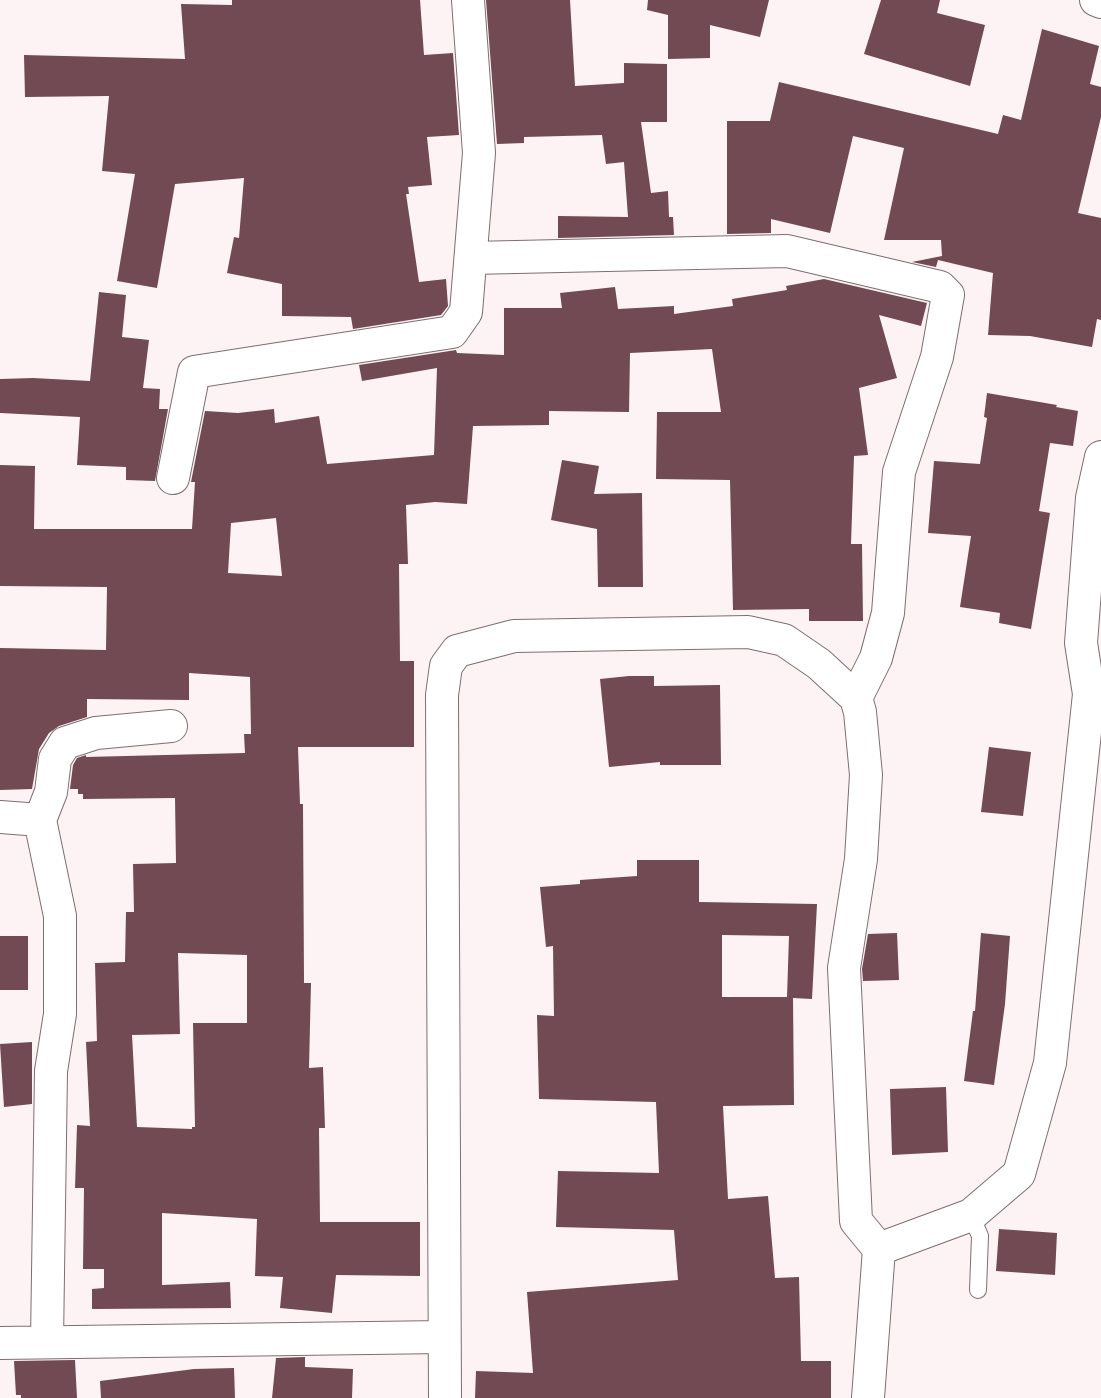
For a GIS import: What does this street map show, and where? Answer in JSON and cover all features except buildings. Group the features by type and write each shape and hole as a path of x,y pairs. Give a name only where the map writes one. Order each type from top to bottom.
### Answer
{"street":[{"path":"173,478 194,372 452,332 466,312 479,153 468,0"},
{"path":"1096,0 1101,2"},
{"path":"471,258 786,251 940,287 948,295 937,357 899,472 888,613 876,658 856,698"},
{"path":"879,1249 971,1215 1019,1174 1049,1063 1089,694 1081,643 1092,498 1101,457"},
{"path":"445,1398 442,695 446,666 457,651 514,636 748,632 783,640 819,664 856,698 860,712 866,775 861,859 844,968 856,1222 879,1249 868,1398"},
{"path":"47,1341 51,1071 60,1014 60,916 40,820 51,792 55,759 65,743 96,733 172,726"},
{"path":"0,817 40,820"},
{"path":"0,1343 443,1337"}],"lane":[{"path":"971,1215 980,1236 978,1290"}]}
